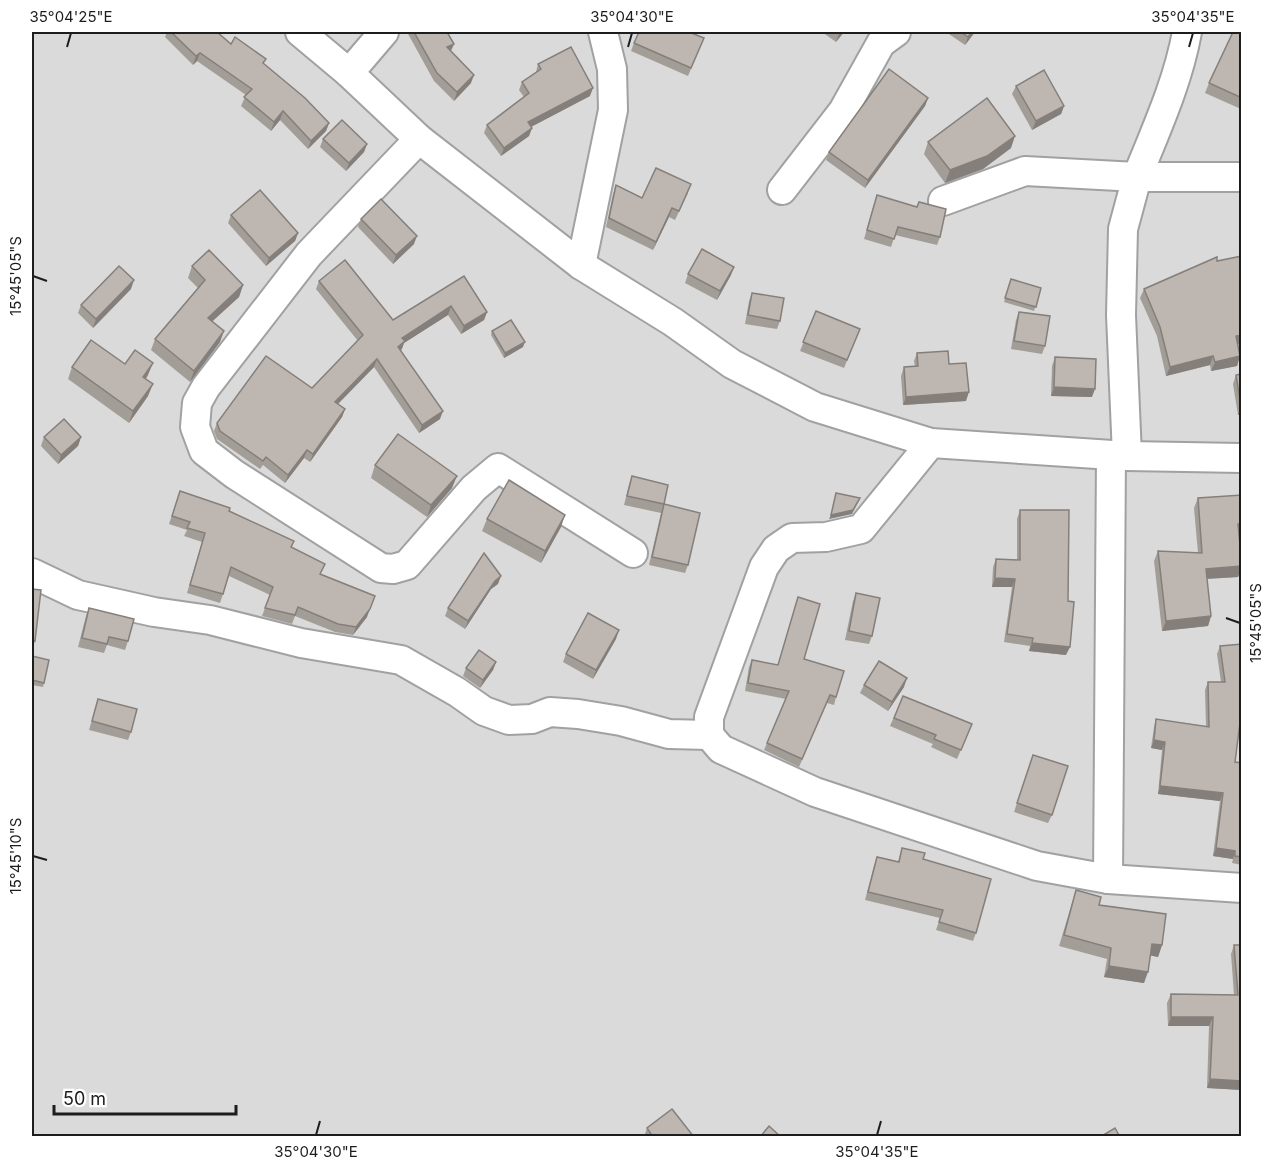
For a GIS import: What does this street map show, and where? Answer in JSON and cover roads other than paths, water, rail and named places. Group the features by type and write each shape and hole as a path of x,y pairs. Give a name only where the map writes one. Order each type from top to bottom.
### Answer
{"street":[{"path":"300,32 349,73 419,139 581,265 673,322 732,364 804,401 881,429 931,443 1119,456 1242,458"},
{"path":"349,73 384,32"},
{"path":"581,265 613,110 612,69 603,32"},
{"path":"782,190 843,111 881,43 896,32"},
{"path":"1108,879 1123,229 1137,177 1184,52 1187,32"},
{"path":"419,139 309,254 206,387 197,403 195,428 204,451 234,474 381,568 393,569 407,566 474,488 498,468 633,553"},
{"path":"943,201 1025,171 1137,177 1242,177"},
{"path":"931,443 861,529 826,537 792,538 776,549 765,567 709,717 709,735 721,749 815,792 1037,866 1108,879 1242,888"},
{"path":"32,573 78,595 154,612 210,620 301,643 400,660 457,692 484,711 509,720 532,719 550,712 578,714 621,721 669,734 709,735"}]}
